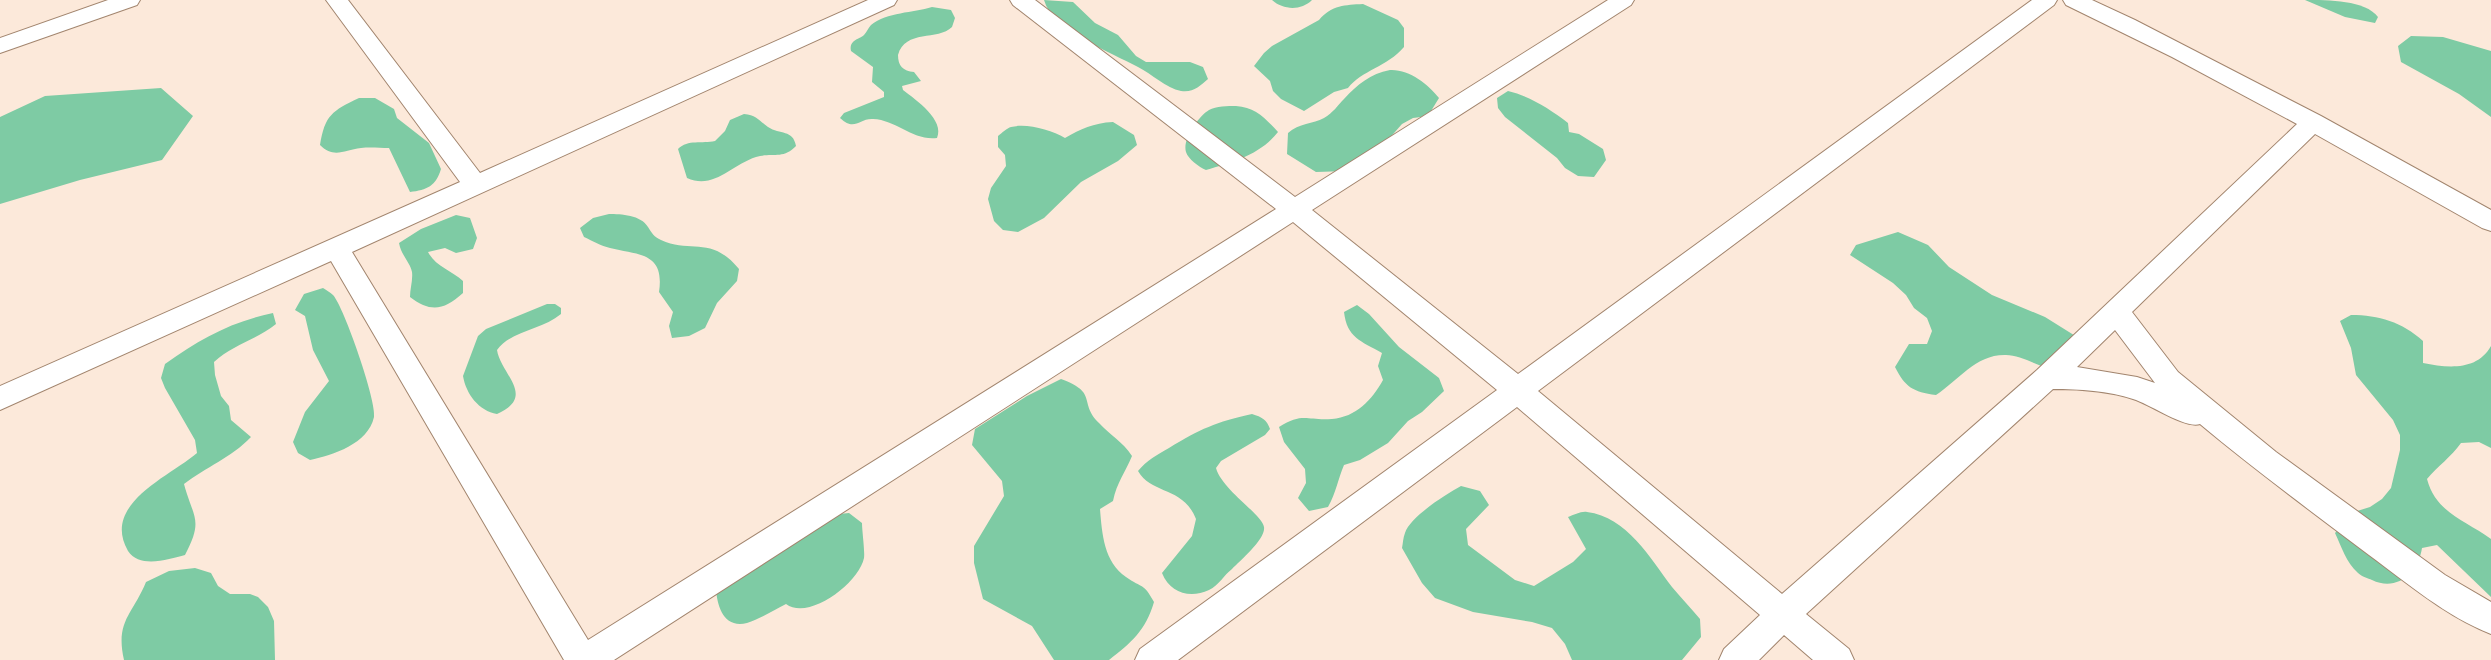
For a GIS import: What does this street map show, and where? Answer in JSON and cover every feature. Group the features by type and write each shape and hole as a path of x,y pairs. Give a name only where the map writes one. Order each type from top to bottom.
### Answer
{"street":[{"path":"0,46 129,0"},
{"path":"337,0 475,184"},
{"path":"0,399 886,0"},
{"path":"1021,0 1295,210 1517,390 1784,613 1837,660"},
{"path":"336,248 584,660 1623,0"},
{"path":"1152,660 2046,0"},
{"path":"2074,0 2121,21 2313,122 2491,222"},
{"path":"1736,660 1784,613 2048,378 2313,122"},
{"path":"2116,311 2168,380 2265,461 2434,585 2491,619"},
{"path":"2048,378 2079,378 2137,388 2224,427"}],"green space":[{"path":"1044,0 1073,2 1095,23 1118,35 1136,56 1146,62 1190,62 1203,67 1208,79 1189,91 1181,91 1170,87 1143,70 1070,31 1049,11"},
{"path":"1272,0 1312,0 1303,6 1292,8 1281,6"},
{"path":"2305,0 2356,4 2372,11 2378,17 2375,23 2345,17"},
{"path":"1363,4 1398,20 1404,28 1404,47 1390,59 1360,77 1348,88 1334,92 1304,111 1281,99 1273,91 1270,81 1254,66 1264,53 1272,46 1319,20 1329,11 1345,6"},
{"path":"932,7 951,10 955,18 952,27 939,34 914,38 902,47 898,55 902,67 914,72 921,81 902,86 903,90 922,105 933,118 937,124 937,138 913,134 882,120 868,119 853,124 845,122 840,118 844,113 884,97 884,92 872,82 873,67 851,51 853,42 864,35 871,25 877,21 892,15"},
{"path":"2411,36 2443,37 2491,51 2491,117 2459,94 2401,62 2398,46"},
{"path":"1390,70 1404,72 1418,78 1439,98 1431,111 1402,124 1387,141 1347,171 1316,172 1287,154 1288,133 1297,127 1324,118 1359,84 1376,74"},
{"path":"161,88 193,116 162,160 80,180 0,204 0,117 45,96"},
{"path":"1508,91 1524,96 1547,108 1568,123 1569,132 1579,134 1603,149 1606,160 1594,177 1578,176 1565,168 1557,158 1505,117 1498,108 1497,98"},
{"path":"359,98 375,98 394,109 397,118 429,143 441,169 439,175 430,186 410,192 389,148 361,148 335,153 320,145 324,127 331,115"},
{"path":"1236,106 1254,111 1278,132 1263,147 1245,157 1206,170 1203,169 1187,155 1185,147 1189,135 1196,122 1209,110 1219,107"},
{"path":"744,114 755,117 768,127 789,135 796,146 787,153 756,157 714,179 697,181 687,178 678,149 686,144 715,141 725,131 730,120"},
{"path":"1113,122 1134,135 1137,145 1118,161 1081,182 1044,218 1018,232 1003,230 994,221 988,199 991,188 1006,166 1005,155 998,147 998,136 1006,129 1017,126 1031,127 1053,132 1065,138 1087,127"},
{"path":"609,214 625,215 641,220 657,238 672,244 701,247 719,252 739,269 737,281 717,303 705,328 689,336 672,338 669,326 673,312 659,292 660,279 654,262 639,254 600,245 584,237 580,228 593,218"},
{"path":"456,215 470,218 477,238 473,249 456,253 445,248 428,252 439,265 463,281 463,293 443,306 424,306 410,297 412,272 399,243 421,229"},
{"path":"1898,232 1928,245 1949,267 1992,295 2045,317 2077,337 2044,367 2015,356 1995,356 1977,363 1936,395 1916,390 1906,384 1895,367 1909,344 1927,344 1932,331 1927,318 1914,308 1906,295 1893,283 1850,255 1856,245"},
{"path":"323,288 333,295 338,303 352,335 370,393 374,417 365,434 357,441 339,451 310,460 298,453 293,442 305,412 329,381 313,350 305,316 295,310 304,294"},
{"path":"547,304 555,304 561,308 561,314 545,324 511,338 497,350 516,392 514,400 509,407 497,414 490,412 474,401 467,389 463,376 478,336 486,329"},
{"path":"1357,305 1369,314 1399,347 1439,378 1444,391 1422,412 1408,421 1388,443 1360,460 1344,465 1328,507 1309,511 1298,498 1306,483 1305,469 1284,442 1279,427 1300,418 1332,419 1349,415 1368,401 1379,387 1383,380 1378,366 1382,353 1356,338 1348,328 1346,321 1344,312"},
{"path":"273,313 276,324 228,351 214,362 215,375 221,396 229,406 231,420 251,437 227,457 184,484 195,519 194,534 185,555 155,561 140,560 133,557 128,551 122,534 123,519 131,506 142,493 197,453 195,440 161,378 165,364 216,332 243,321"},
{"path":"2351,315 2381,318 2398,324 2415,334 2423,341 2423,363 2442,366 2470,364 2485,354 2491,346 2491,448 2479,442 2461,443 2427,479 2431,491 2444,508 2491,539 2491,597 2437,545 2422,548 2420,557 2411,572 2398,582 2390,584 2361,576 2350,564 2345,554 2335,533 2354,512 2370,507 2382,499 2391,488 2400,450 2400,435 2393,420 2356,375 2351,348 2340,321"},
{"path":"1061,379 1080,389 1086,398 1093,416 1132,456 1113,501 1100,509 1102,528 1106,547 1113,564 1126,577 1145,588 1154,602 1147,620 1137,635 1109,660 1054,660 1032,626 983,599 974,563 974,546 1004,496 1002,481 972,445 975,429 1027,396"},
{"path":"1252,414 1264,419 1270,429 1265,435 1221,461 1216,468 1226,485 1262,522 1264,532 1252,550 1213,588 1195,594 1175,590 1162,573 1192,536 1196,519 1190,508 1183,501 1151,484 1138,471 1152,458 1199,431 1218,423"},
{"path":"1461,486 1480,491 1489,505 1466,529 1468,545 1515,580 1534,586 1573,562 1586,549 1568,517 1587,512 1601,515 1614,522 1636,540 1672,587 1700,619 1701,637 1682,660 1572,660 1565,644 1552,628 1532,622 1473,612 1435,598 1422,583 1402,548 1404,537 1408,527 1421,513"},
{"path":"849,513 862,523 864,558 853,578 832,597 807,608 796,608 786,604 747,623 733,623 723,615 716,589 745,576 839,514"},
{"path":"195,568 211,573 218,586 230,594 250,594 258,597 268,607 274,621 275,660 124,660 122,636 124,627 146,582 169,571"}]}
